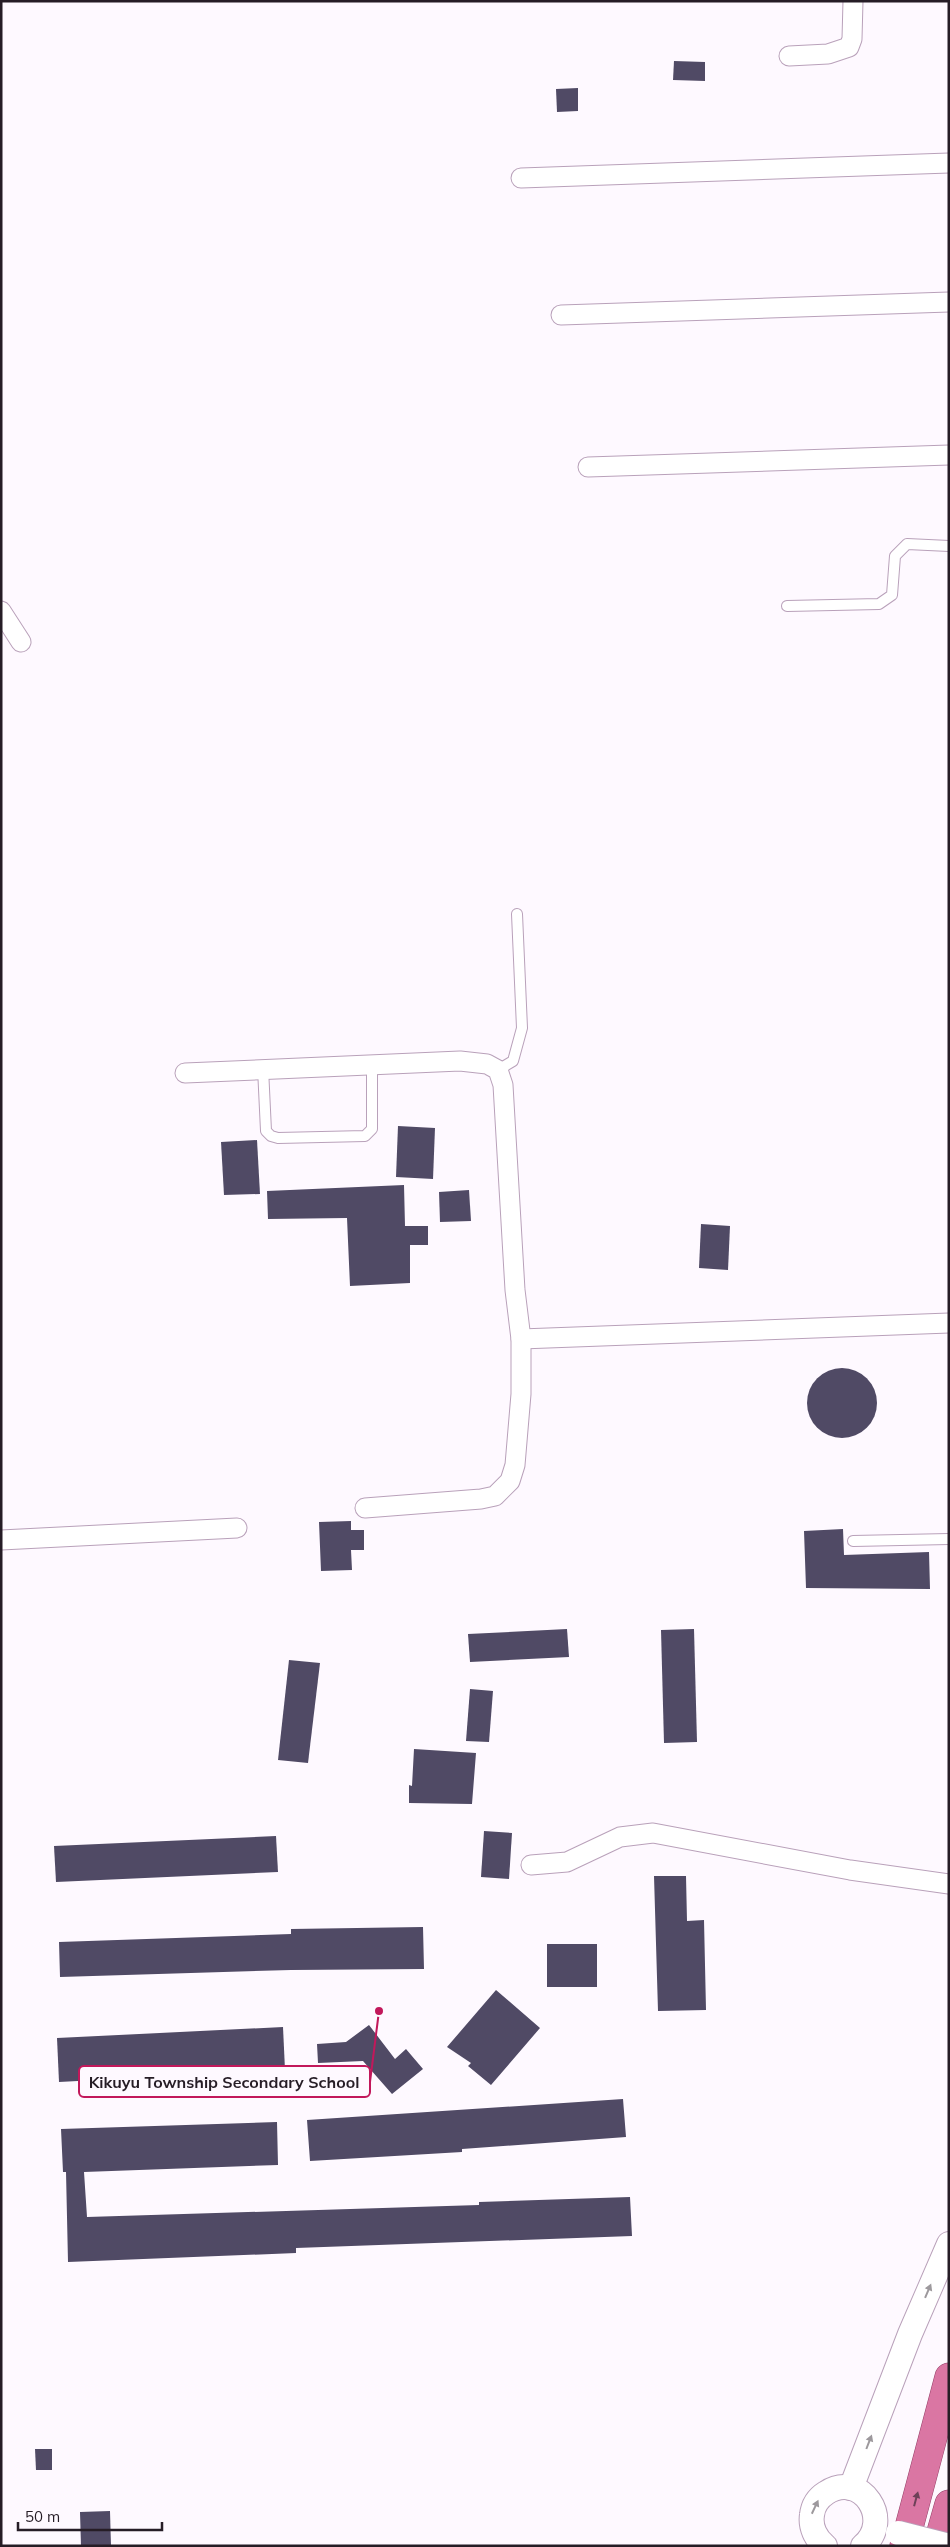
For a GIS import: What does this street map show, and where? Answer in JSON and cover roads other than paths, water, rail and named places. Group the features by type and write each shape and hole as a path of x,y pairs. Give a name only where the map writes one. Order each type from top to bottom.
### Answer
{"highway":[{"path":"901,2540 949,2377"},
{"path":"937,2546 949,2504"}],"street":[{"path":"788,56 828,54 849,47 852,39 853,1"},
{"path":"521,178 949,164"},
{"path":"560,315 949,302"},
{"path":"588,467 949,455"},
{"path":"1,611 21,642"},
{"path":"184,1073 263,1068 460,1062 488,1064 498,1070 503,1085 515,1290 521,1339 521,1394 515,1465 510,1481 504,1490 496,1496 481,1499 365,1508"},
{"path":"521,1339 949,1323"},
{"path":"1,1540 237,1528"},
{"path":"532,1865 567,1862 620,1837 653,1833 850,1870 949,1884"},
{"path":"851,2488 910,2334 949,2244"},
{"path":"825,2546 816,2536 812,2526 815,2504 831,2490 841,2487 851,2488 869,2498 876,2513 869,2537 949,2546"}],"lane":[{"path":"787,606 879,604 892,595 895,556 906,544 949,546"},
{"path":"498,1070 513,1061 522,1028 517,914"},
{"path":"263,1068 266,1131 271,1136 278,1138 365,1136 372,1129 372,1064"},
{"path":"853,1541 949,1539"}],"place":[{"name":"Kikuyu Township Secondary School","path":"379,2011"}]}
